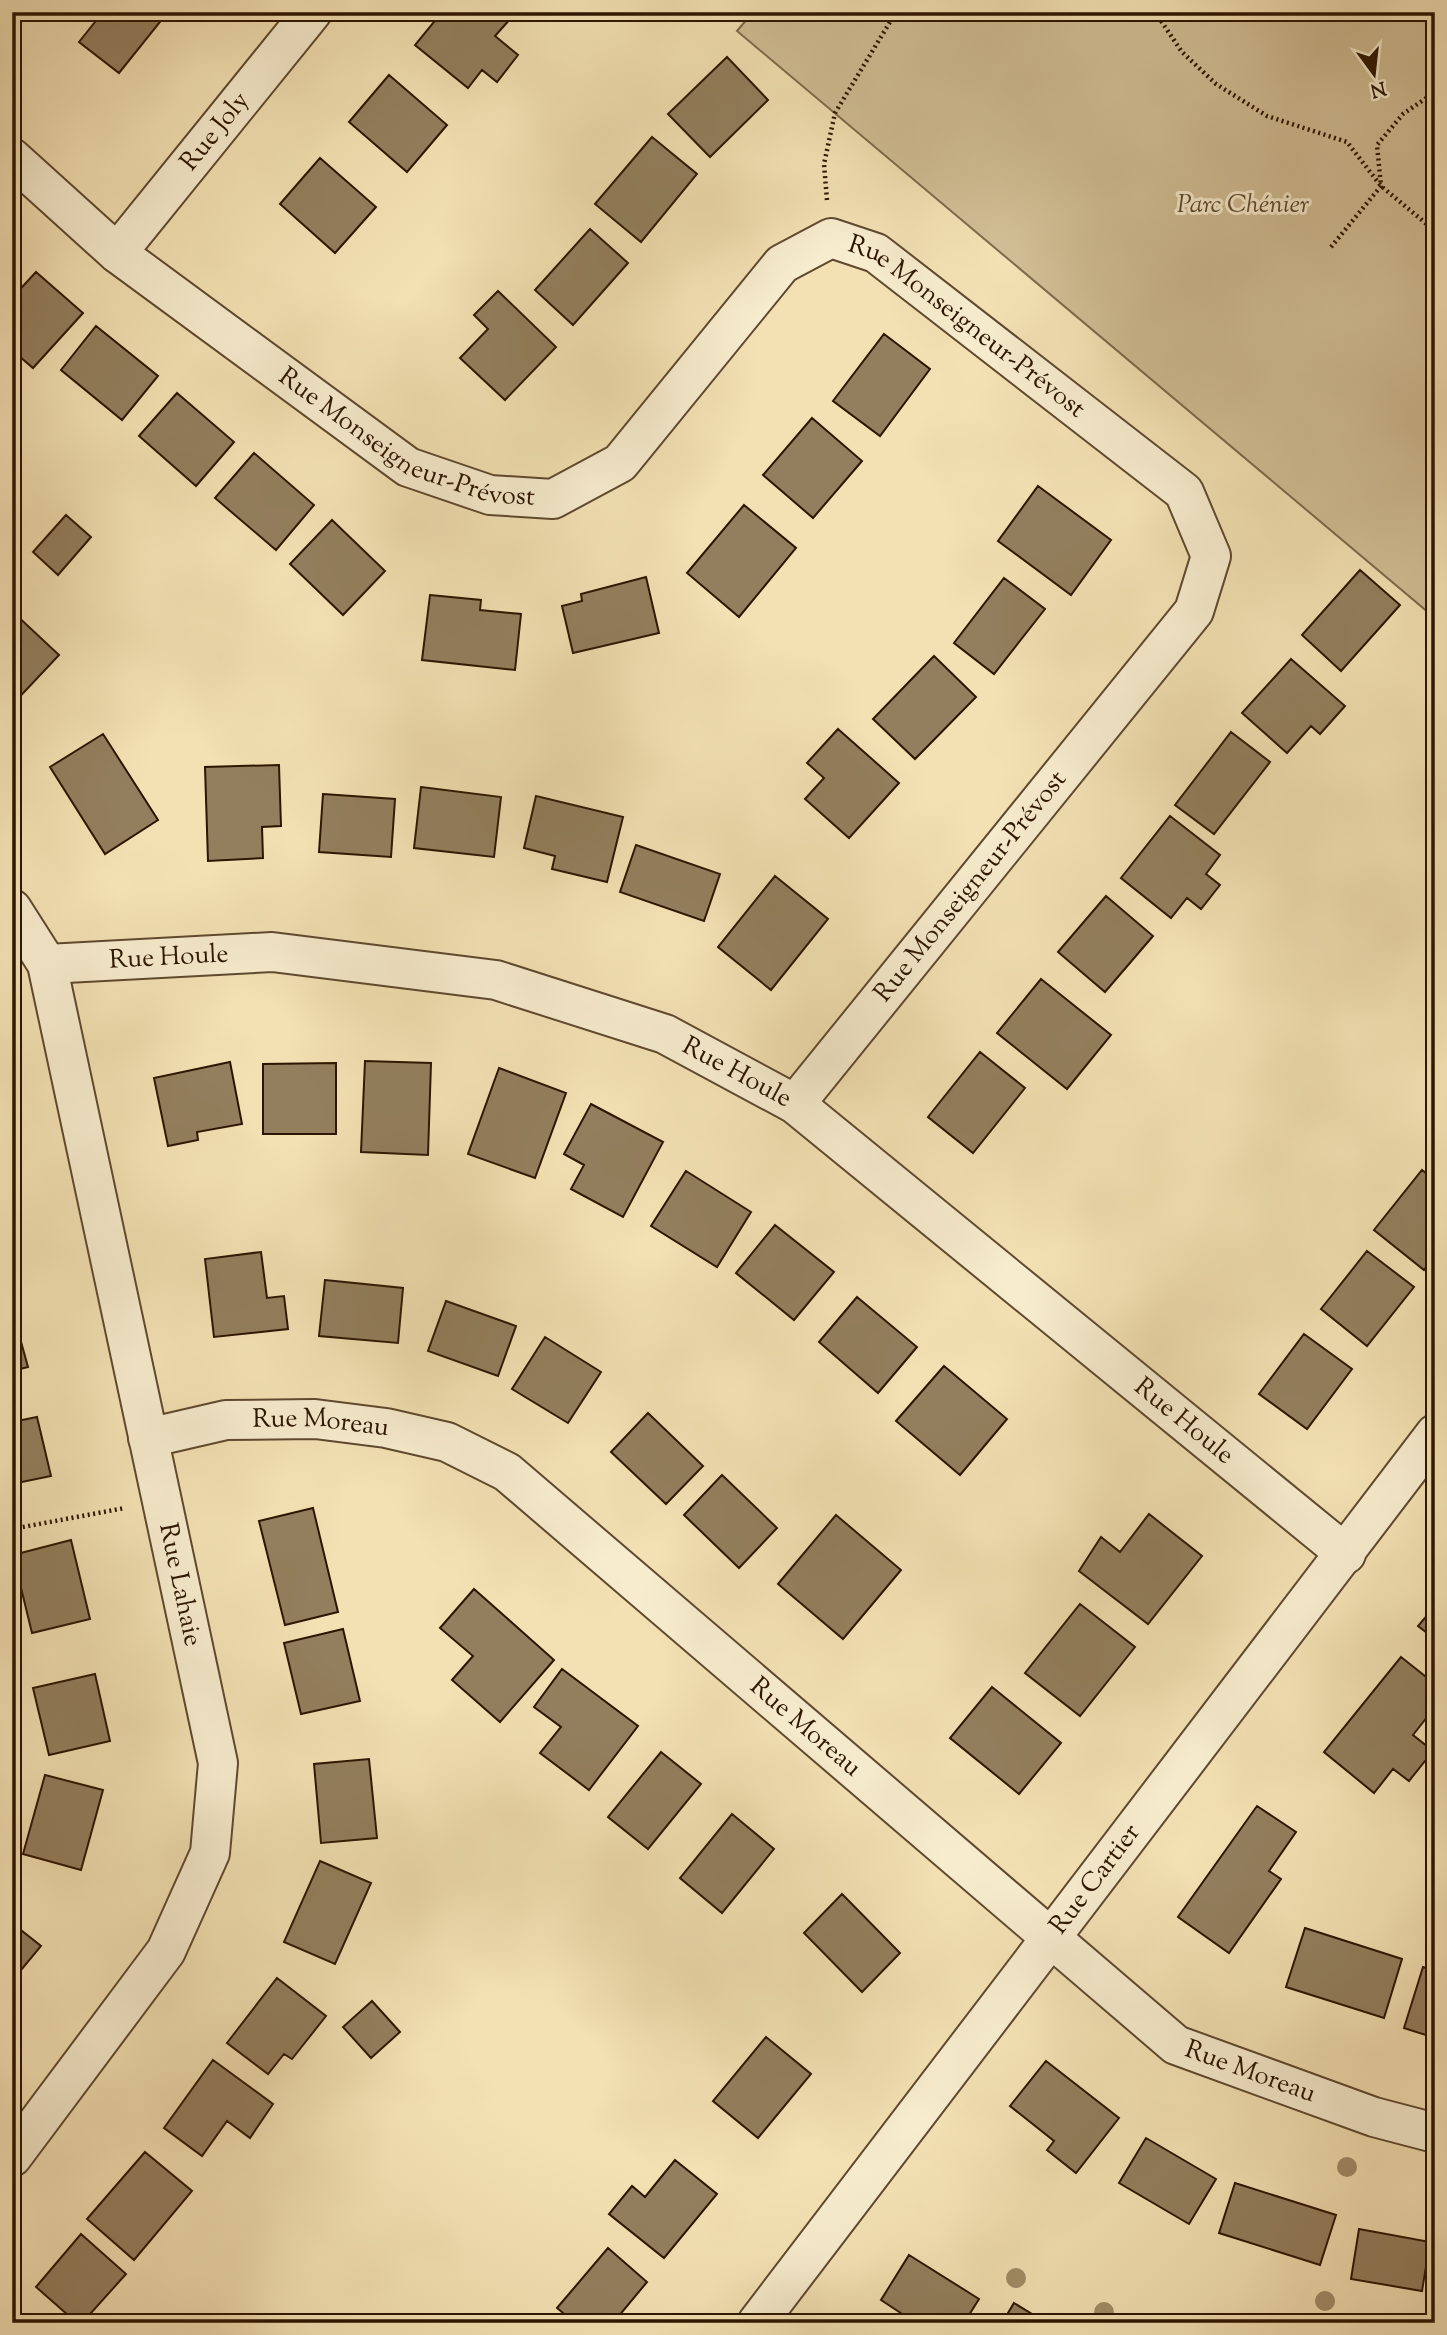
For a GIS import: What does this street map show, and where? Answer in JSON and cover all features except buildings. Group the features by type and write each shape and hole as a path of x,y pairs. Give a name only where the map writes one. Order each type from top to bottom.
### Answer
{"street":[{"name":"Rue Joly","path":"117,253 312,12"},
{"name":"Rue Monseigneur-Prévost","path":"12,158 117,253 408,467 490,495 553,499 620,463 782,264 831,238 876,253 1184,492 1211,556 1194,611 795,1104"},
{"path":"12,909 47,964"},
{"name":"Rue Houle","path":"47,964 272,952 496,980 665,1034 795,1104 1346,1553"},
{"name":"Rue Lahaie","path":"12,2157 166,1951 210,1853 218,1763 47,964"},
{"name":"Rue Moreau","path":"148,1438 226,1420 315,1419 386,1428 447,1442 507,1472 1050,1940 1176,2045 1374,2117 1435,2133"},
{"name":"Rue Cartier","path":"757,2323 1435,1434"}],"path":[{"path":"831,238 824,164 835,113 895,12"},
{"path":"1155,12 1182,52 1216,84 1267,116 1347,142 1381,186 1435,231"},
{"path":"1331,247 1381,186 1377,145 1403,114 1435,92"},
{"path":"12,1529 162,1500"}],"green space":[{"name":"Parc Chénier","path":"753,12 1435,12 1435,618 737,31"}]}
